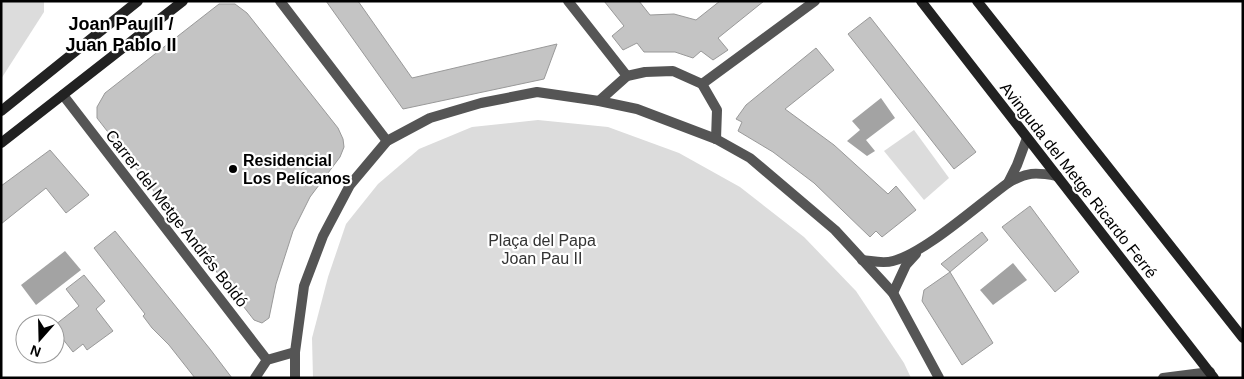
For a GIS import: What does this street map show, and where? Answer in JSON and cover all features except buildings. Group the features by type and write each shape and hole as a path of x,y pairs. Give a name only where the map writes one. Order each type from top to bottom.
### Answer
{"street":[{"path":"1,111 138,1"},
{"path":"1,143 183,1"},
{"path":"280,1 387,141"},
{"path":"568,1 627,76"},
{"path":"702,84 816,1"},
{"name":"Avinguda del Metge Ricardo Ferré","path":"921,1 1212,375"},
{"name":"Avinguda del Metge Ricardo Ferré","path":"977,1 1243,338"},
{"path":"599,101 627,76 673,70 702,84 717,110 716,139"},
{"path":"295,378 294,352 304,286 323,236 350,184 387,141 430,118 481,103 537,92 599,101 658,116 716,139 756,164 835,230 893,293 939,378"},
{"name":"Carrer del Metge Andrés Boldó","path":"63,95 267,360"},
{"path":"1008,182 1017,165 1026,138"},
{"path":"893,293 906,265 920,249 1008,182 1022,174 1034,173 1056,176"},
{"path":"862,260 884,263 894,261 920,249"},
{"path":"255,378 267,360 294,352"},
{"path":"1163,378 1212,375"}],"green space":[{"path":"1,1 44,1 44,12 1,79"},
{"name":"Plaça del Papa Joan Pau II","path":"538,120 608,127 679,153 740,187 804,237 856,291 904,363 911,378 313,378 312,338 328,277 346,224 378,184 419,149 472,127"},
{"path":"914,130 949,178 924,200 884,151"}],"shaded area":[{"path":"881,98 895,118 866,140 875,151 867,156 847,141 860,130 852,121"},
{"path":"65,251 81,270 36,305 21,285"},
{"path":"1013,263 1027,280 993,305 980,290"}],"place":[{"name":"Residencial Los Pelícanos","path":"233,169"}],"district":[{"name":"Joan Pau II / Juan Pablo II","path":"121,34"}]}
